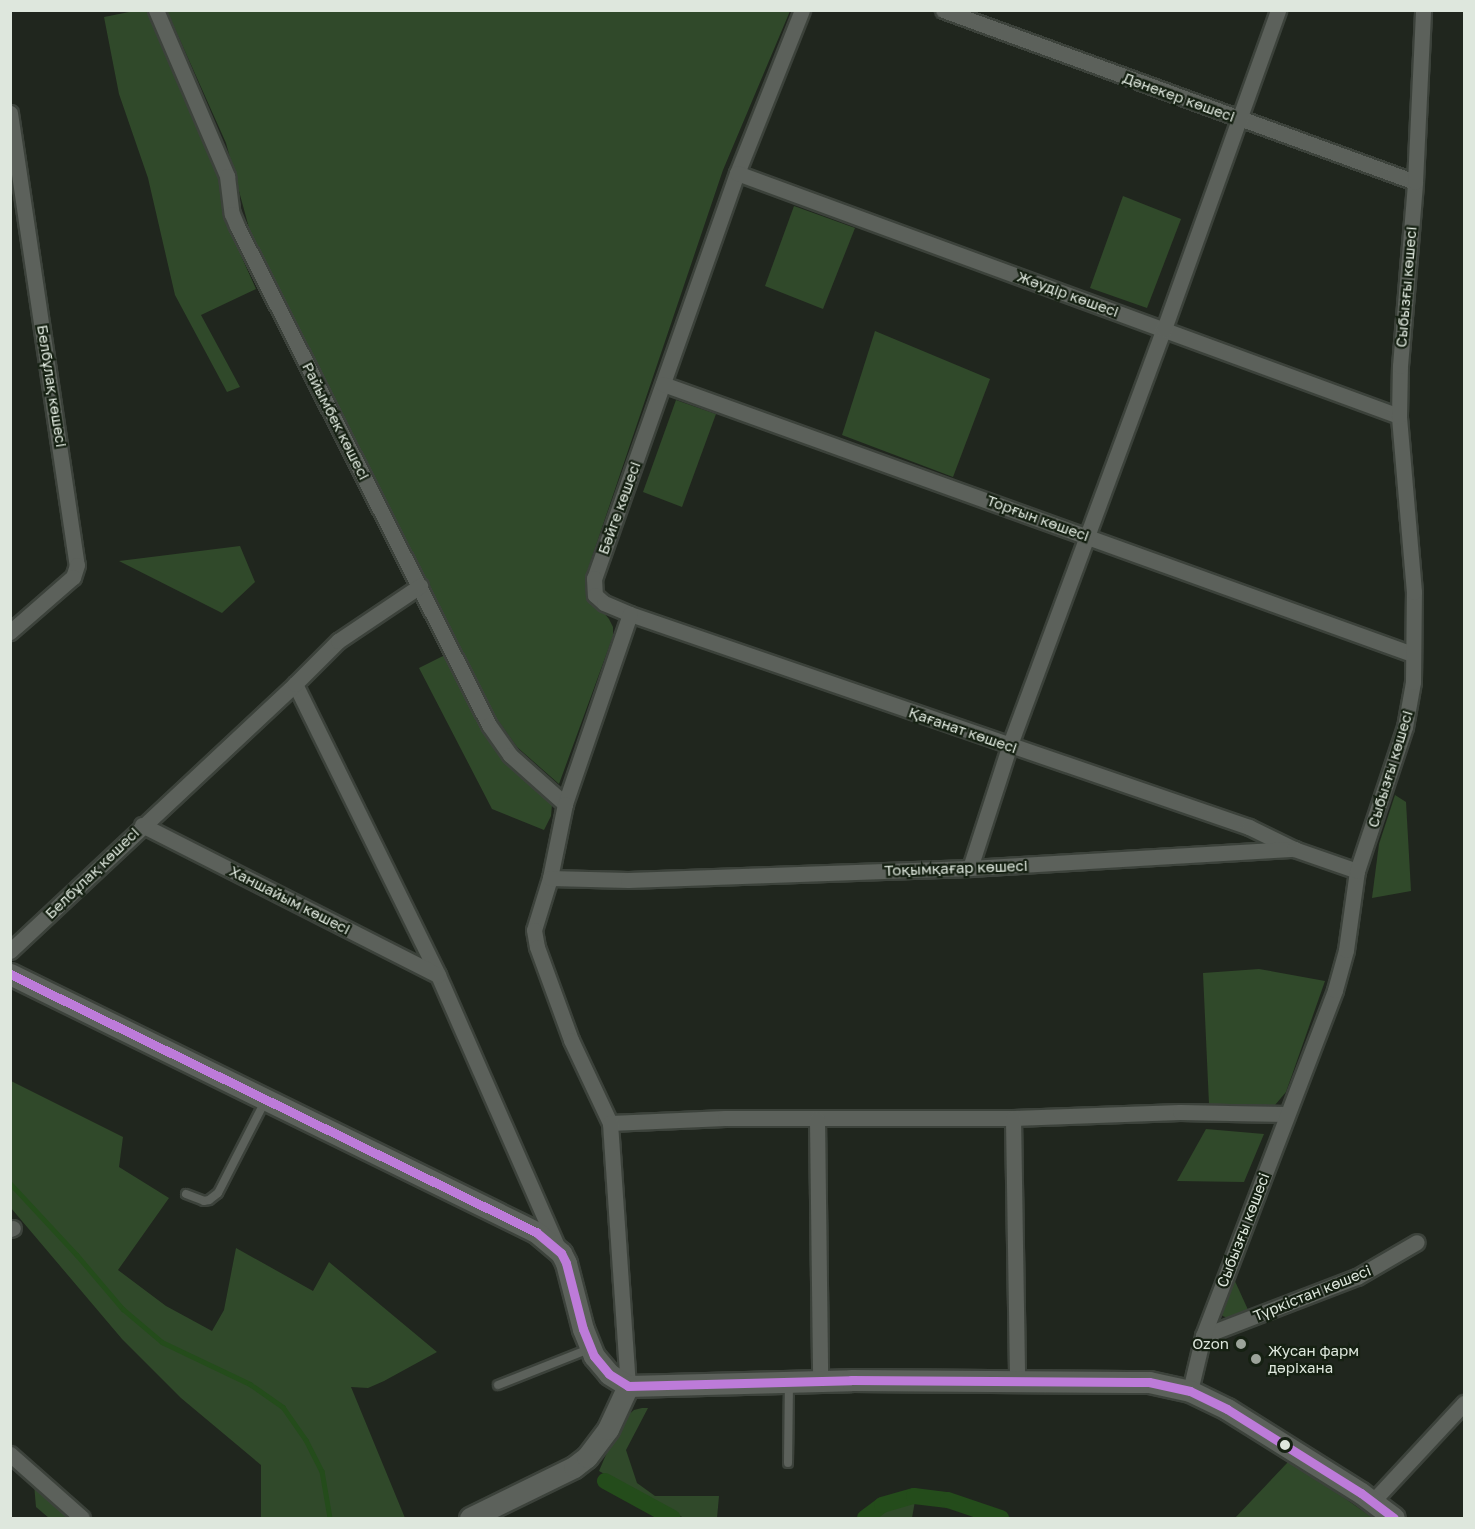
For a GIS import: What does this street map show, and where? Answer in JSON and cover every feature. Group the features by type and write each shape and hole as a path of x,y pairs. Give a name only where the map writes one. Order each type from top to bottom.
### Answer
{"street":[{"name":"Райымбек көшесі","path":"156,10 227,176 232,214 237,226 489,725 510,755 565,804"},
{"name":"Бәйге көшесі","path":"630,614 598,599 593,584 737,172 802,10"},
{"name":"Дәнекер көшесі","path":"943,10 1415,182"},
{"path":"970,868 1009,747 1164,329 1278,10"},
{"name":"Сыбызғы көшесі","path":"1190,1390 1203,1336 1338,980 1346,950 1358,871 1405,727 1413,682 1414,582 1399,416 1400,366 1415,182 1423,10"},
{"name":"Белбұлақ көшесі","path":"10,113 77,565 73,577 10,632"},
{"name":"Жәудір көшесі","path":"737,172 1399,416"},
{"name":"Торғын көшесі","path":"663,384 1088,535 1412,654"},
{"name":"Белбұлақ көшесі","path":"10,951 295,684 323,653 353,628 420,586"},
{"path":"470,1518 574,1467 588,1457 608,1429 628,1386 610,1123 571,1040 537,947 534,930 550,878 565,804 630,614"},
{"name":"Қағанат көшесі","path":"630,614 1009,747 1249,827 1294,849"},
{"path":"295,684 438,975 571,1274 583,1329 591,1348 609,1374 628,1386 1017,1380 1149,1382 1190,1390 1227,1409 1373,1501 1394,1518"},
{"name":"Ханшайым көшесі","path":"142,825 438,975"},
{"name":"Тоқымқағар көшесі","path":"550,878 628,880 970,868 1294,849 1358,871"},
{"path":"10,974 521,1224 546,1239 561,1253"},
{"path":"610,1123 724,1118 1013,1118 1180,1112 1287,1114"},
{"path":"1013,1118 1017,1380"},
{"path":"817,1119 820,1382"},
{"name":"Түркістан көшесі","path":"1203,1336 1357,1276 1417,1242"},
{"path":"1373,1501 1464,1403"},
{"path":"10,1454 82,1518"}],"lane":[{"path":"186,1194 204,1201 218,1193 266,1099"},
{"path":"498,1384 591,1348"},
{"path":"788,1463 789,1382"}],"green space":[{"path":"134,11 148,11 219,173 223,186 222,204 226,222 256,289 201,315 240,387 227,392 175,295 148,178 119,94 104,17"},
{"path":"167,11 790,11 723,170 588,569 585,581 587,592 609,619 613,627 613,636 559,784 517,747 492,712 249,228 226,143"},
{"path":"1123,196 1181,219 1147,308 1090,288"},
{"path":"794,206 855,228 823,309 765,286"},
{"path":"875,331 990,379 953,477 842,435"},
{"path":"676,400 716,414 682,507 643,492"},
{"path":"240,546 255,582 222,613 119,561"},
{"path":"447,654 496,750 511,768 547,796 552,805 551,816 544,830 492,809 419,668"},
{"path":"1395,795 1406,802 1411,891 1372,898 1379,844"},
{"path":"1259,969 1325,981 1286,1092 1275,1105 1209,1104 1203,973"},
{"path":"11,1081 123,1137 119,1167 169,1198 118,1270 166,1306 212,1331 224,1310 236,1248 313,1291 329,1262 437,1352 368,1388 351,1387 405,1518 261,1518 261,1465 181,1398 122,1339 11,1208"},
{"path":"1206,1129 1264,1134 1244,1182 1177,1181"},
{"path":"1234,1279 1249,1312 1229,1319 1221,1315 1221,1308"},
{"path":"648,1408 626,1450 637,1483 655,1496 719,1496 717,1518 684,1518 599,1471 620,1422 634,1410"},
{"path":"1288,1462 1343,1497 1373,1518 1235,1518"},
{"path":"34,1484 72,1518 49,1518 36,1507"},
{"path":"915,1501 912,1518 870,1518 897,1503"}],"waterway":[{"path":"10,1183 77,1255 123,1309 162,1342 250,1384 283,1407 306,1440 322,1471 330,1518"},
{"path":"605,1481 673,1518"},
{"path":"865,1518 882,1505 914,1496 948,1500 1001,1518"}],"transit line":[{"path":"10,974 536,1232 561,1253 566,1263 583,1329 594,1356 609,1374 628,1386 851,1380 1149,1382 1190,1391 1227,1409 1361,1493 1394,1518"}],"place":[{"name":"Ozon","path":"1241,1344"},
{"name":"Жусан фарм дәріхана","path":"1256,1359"}]}
